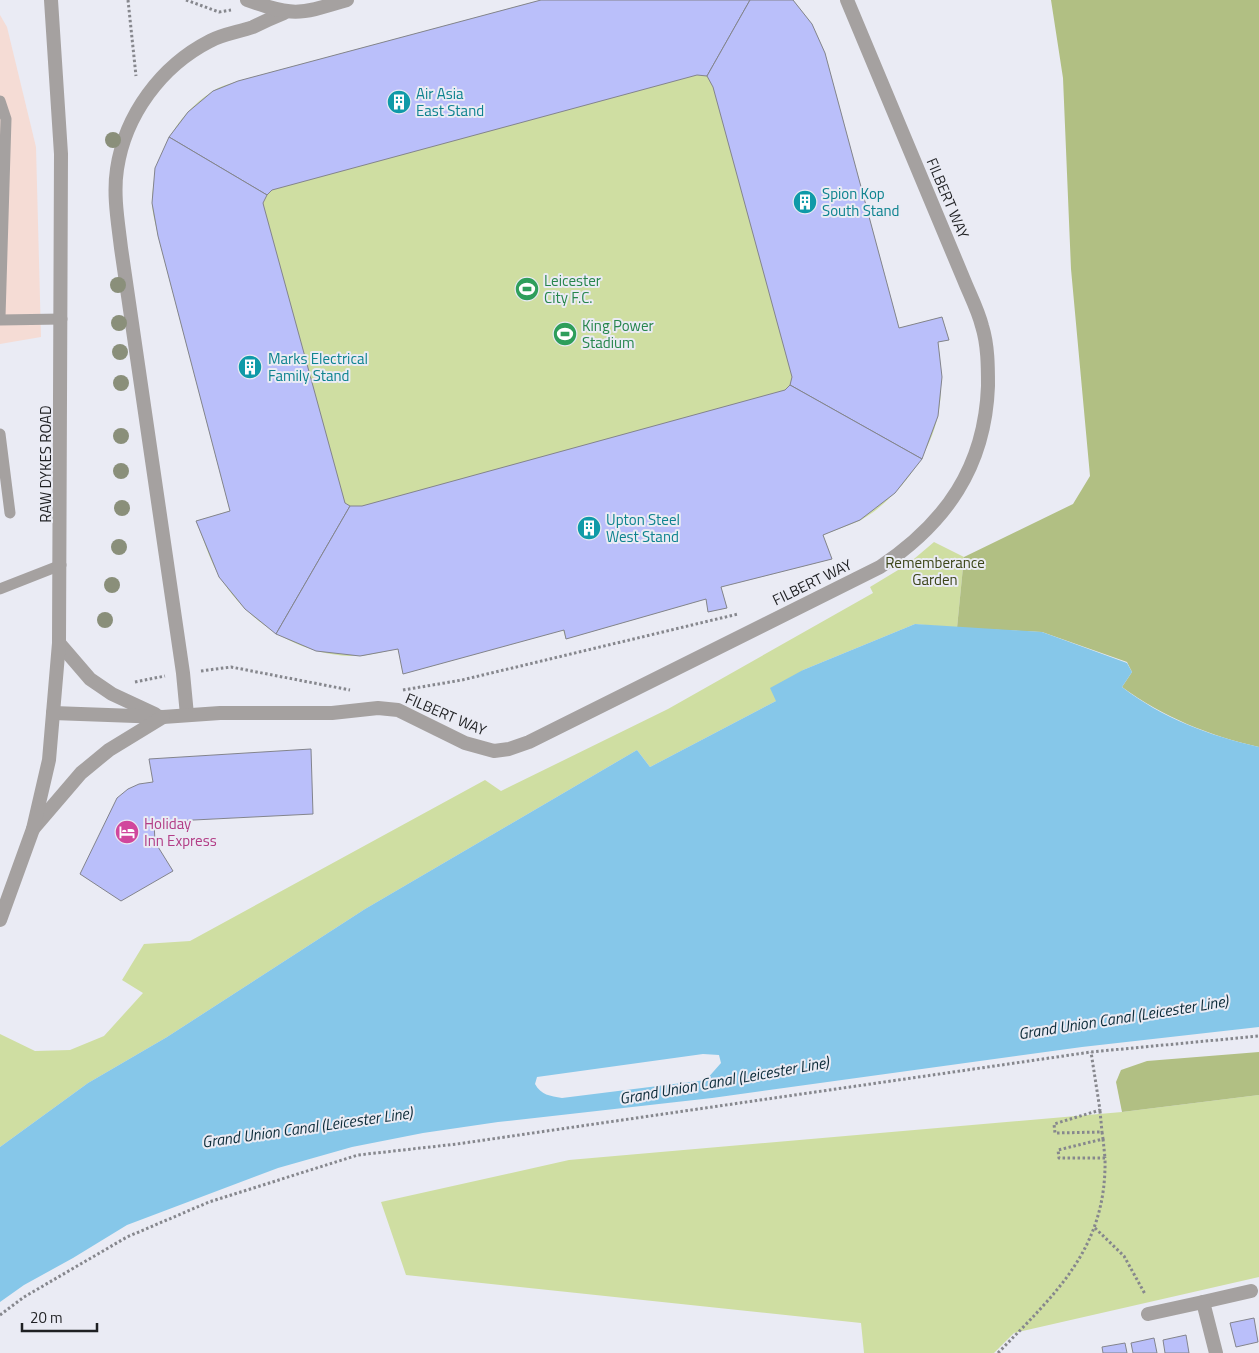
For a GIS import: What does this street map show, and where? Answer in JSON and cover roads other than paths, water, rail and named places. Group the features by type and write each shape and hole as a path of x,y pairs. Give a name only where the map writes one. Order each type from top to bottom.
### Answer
{"street":[{"name":"RAW DYKES ROAD","path":"0,920 33,829 48,760 59,643 61,565 61,154 51,0"},
{"path":"247,0 284,13 302,13 348,0"},
{"name":"FILBERT WAY","path":"53,713 162,718 220,713 332,713 378,708 398,710 414,716 466,743 494,751 509,749 529,742 880,567 903,551 948,506 976,456 987,406 986,350 982,326 964,280 847,0"},
{"path":"187,715 183,673 116,208 117,169 126,134 139,106 158,81 182,59 203,45 284,13"},
{"path":"59,643 90,679 112,694 162,718"},
{"name":"FILBERT WAY","path":"33,829 81,773 109,750 162,718"},
{"path":"1148,1314 1251,1291"},
{"path":"1203,1302 1216,1353"}],"lane":[{"path":"0,101 6,119 0,319 62,318"},
{"path":"0,434 10,513"},
{"path":"0,589 61,565"}],"water":[{"name":"Grand Union Canal (Leicester Line)","path":"915,624 1042,632 1127,663 1132,672 1122,687 1153,708 1205,731 1259,747 1259,1027 1082,1047 712,1098 498,1122 423,1133 352,1147 278,1168 127,1225 24,1285 0,1302 0,1147 88,1083 167,1037 365,909 637,750 650,767 776,701 770,688 803,670","holes":["703,1054 719,1055 721,1063 706,1080 562,1098 543,1093 535,1084 537,1077"]}],"place":[{"name":"Air Asia East Stand","path":"399,102"},
{"name":"Spion Kop South Stand","path":"805,202"},
{"name":"Leicester City F.C.","path":"527,289"},
{"name":"King Power Stadium","path":"565,334"},
{"name":"Marks Electrical Family Stand","path":"250,367"},
{"name":"Upton Steel West Stand","path":"589,528"},
{"name":"Holiday Inn Express","path":"127,832"}],"park label":[{"name":"Rememberance Garden","path":"935,570"}]}
